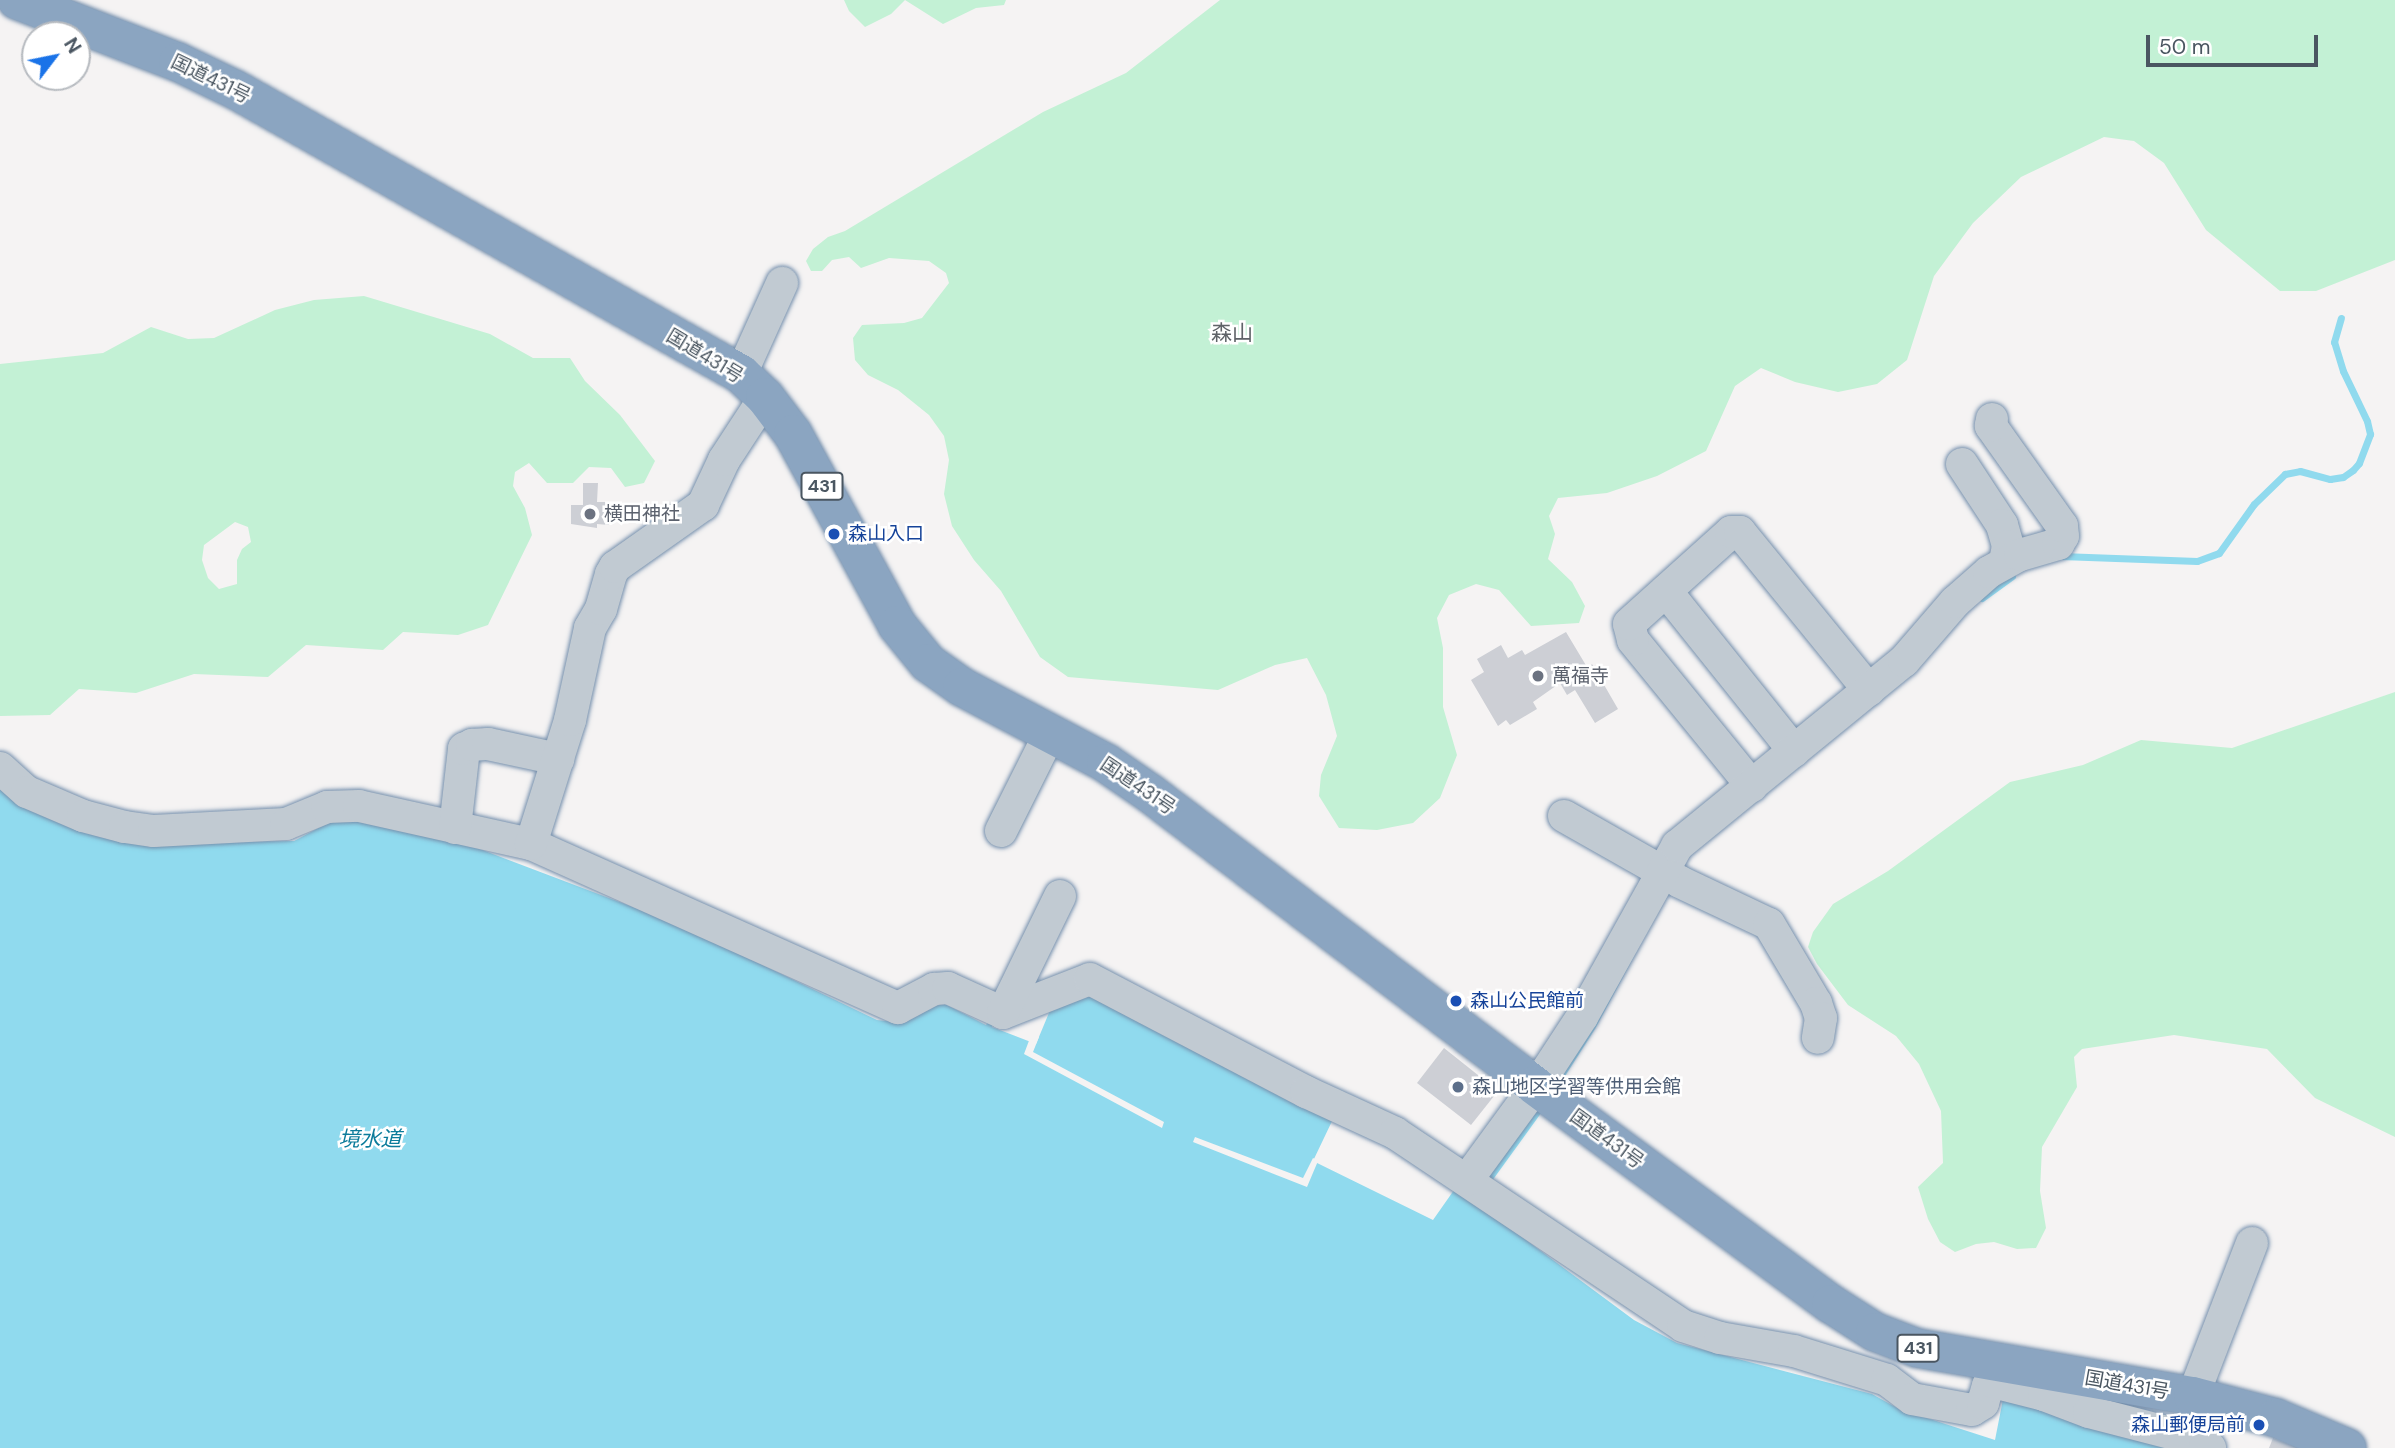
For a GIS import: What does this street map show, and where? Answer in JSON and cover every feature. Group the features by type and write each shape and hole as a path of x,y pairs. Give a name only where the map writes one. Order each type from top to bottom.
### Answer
{"highway":[{"name":"国道431号","path":"17,0 178,62 236,90 753,386 793,434 897,625 913,647 945,677 1106,763 1151,793 1543,1092 1875,1332 1917,1348 2045,1383 2193,1396 2276,1418 2347,1448"}],"street":[{"path":"531,844 570,720 590,628 601,609 611,574 615,567 703,505 753,386 782,284"},
{"path":"1476,1185 1543,1092 1582,1017 1670,876 1676,846 1904,661 1955,602 1989,572 2005,562 2058,544 2063,536 2062,526 1991,426 1992,419"},
{"path":"1962,464 2002,526 2008,546 2005,562"},
{"path":"1752,786 1633,640 1629,624 1731,532 1740,532 1869,691"},
{"path":"1666,591 1794,751"},
{"path":"1001,831 1050,733"},
{"path":"455,828 464,749 472,744 488,744 558,760"},
{"path":"0,768 27,792 83,816 145,830 286,824 316,810 359,806 531,844 898,1009 934,989 948,988 1003,1013 1090,979 1307,1092 1395,1133 1682,1326 1794,1351 1887,1380 1912,1399 1972,1410 1983,1403 1988,1386 1993,1382 2045,1383 2090,1412 2204,1442 2210,1448"},
{"path":"1564,816 1670,876 1769,924 1816,1003 1821,1018 1818,1038"},
{"path":"1003,1013 1060,896"},
{"path":"2193,1396 2252,1243"}],"green space":[{"path":"844,0 905,0 891,14 865,27 849,11"},
{"path":"905,0 1006,0 1004,5 976,8 943,24"},
{"path":"1220,0 2395,0 2395,260 2316,291 2280,291 2206,230 2164,163 2134,141 2104,137 2021,177 1973,223 1934,276 1907,360 1877,384 1838,392 1795,382 1761,368 1735,386 1706,451 1657,476 1607,493 1558,498 1549,516 1555,534 1548,559 1572,582 1585,606 1579,623 1531,626 1499,590 1476,584 1449,595 1437,618 1443,648 1443,707 1457,755 1440,798 1413,823 1377,830 1339,828 1319,796 1321,775 1337,736 1326,695 1307,658 1275,665 1218,690 1068,677 1040,657 1001,591 974,560 952,526 944,494 949,460 944,436 929,415 898,390 868,375 855,360 853,338 862,325 904,323 922,318 949,283 946,273 929,261 889,258 861,268 849,257 832,260 822,271 811,271 806,261 813,249 828,237 845,231 1043,112 1126,73"},
{"path":"364,296 490,334 533,358 570,358 585,381 620,415 655,461 644,483 625,487 611,468 589,467 573,483 547,483 529,463 515,472 513,486 525,508 532,535 488,625 458,635 403,632 383,650 306,645 268,677 194,674 136,693 79,689 50,715 0,716 0,364 103,353 151,327 188,339 214,338 275,310 314,300","holes":["235,522 248,527 251,542 242,549 237,560 237,584 219,589 208,578 202,560 204,545"]},
{"path":"2395,692 2395,1137 2315,1098 2267,1049 2174,1035 2082,1049 2074,1057 2077,1087 2042,1147 2040,1191 2046,1228 2036,1248 2017,1249 1994,1242 1976,1244 1955,1252 1940,1242 1928,1219 1918,1187 1943,1163 1941,1111 1919,1064 1896,1036 1848,1005 1817,964 1808,947 1813,932 1833,904 1888,871 2010,782 2083,765 2141,740 2232,748"}],"water":[{"name":"境水道","path":"0,786 136,843 294,841 343,815 472,846 675,923 877,1020 904,1023 935,1006 945,1004 986,1025 989,1021 993,1022 992,1027 1036,1044 1051,1008 1088,992 1334,1117 1313,1161 1433,1220 1687,858 1595,1029 1544,1109 1476,1203 1634,1320 1677,1343 1872,1394 1899,1409 1995,1440 2004,1394 2174,1448 0,1448"}],"pier":[{"path":"1036,1035 1039,1037 1033,1052 1164,1122 1162,1128 1024,1054 1030,1038 1034,1040"},
{"path":"1195,1137 1303,1178 1313,1158 1318,1161 1307,1187 1193,1142"}],"building":[{"name":"横田神社","path":"583,483 598,483 597,502 609,502 609,525 597,524 597,528 571,524 571,505 583,505"},
{"name":"萬福寺","path":"1566,632 1587,667 1592,664 1618,709 1595,723 1575,690 1567,695 1560,683 1533,702 1537,709 1510,725 1506,720 1498,726 1471,680 1484,672 1477,659 1501,645 1508,658 1522,650 1525,655"},
{"name":"森山地区学習等供用会館","path":"1444,1048 1498,1091 1471,1125 1417,1083"},
{"path":"2273,1438 2299,1448 2269,1448"}],"waterway":[{"path":"2061,556 2197,561 2219,553 2254,504 2285,474 2300,471 2330,479 2343,477 2353,470 2359,463 2370,434 2367,421 2343,371 2334,342 2341,318"},
{"path":"1982,598 2012,576"}],"place":[{"name":"横田神社","path":"590,514"},
{"name":"森山入口","path":"834,534"},
{"name":"萬福寺","path":"1538,676"},
{"name":"森山公民館前","path":"1456,1001"},
{"name":"森山地区学習等供用会館","path":"1458,1087"},
{"name":"森山郵便局前","path":"2259,1425"}],"district":[{"name":"森山","path":"1232,333"}]}
